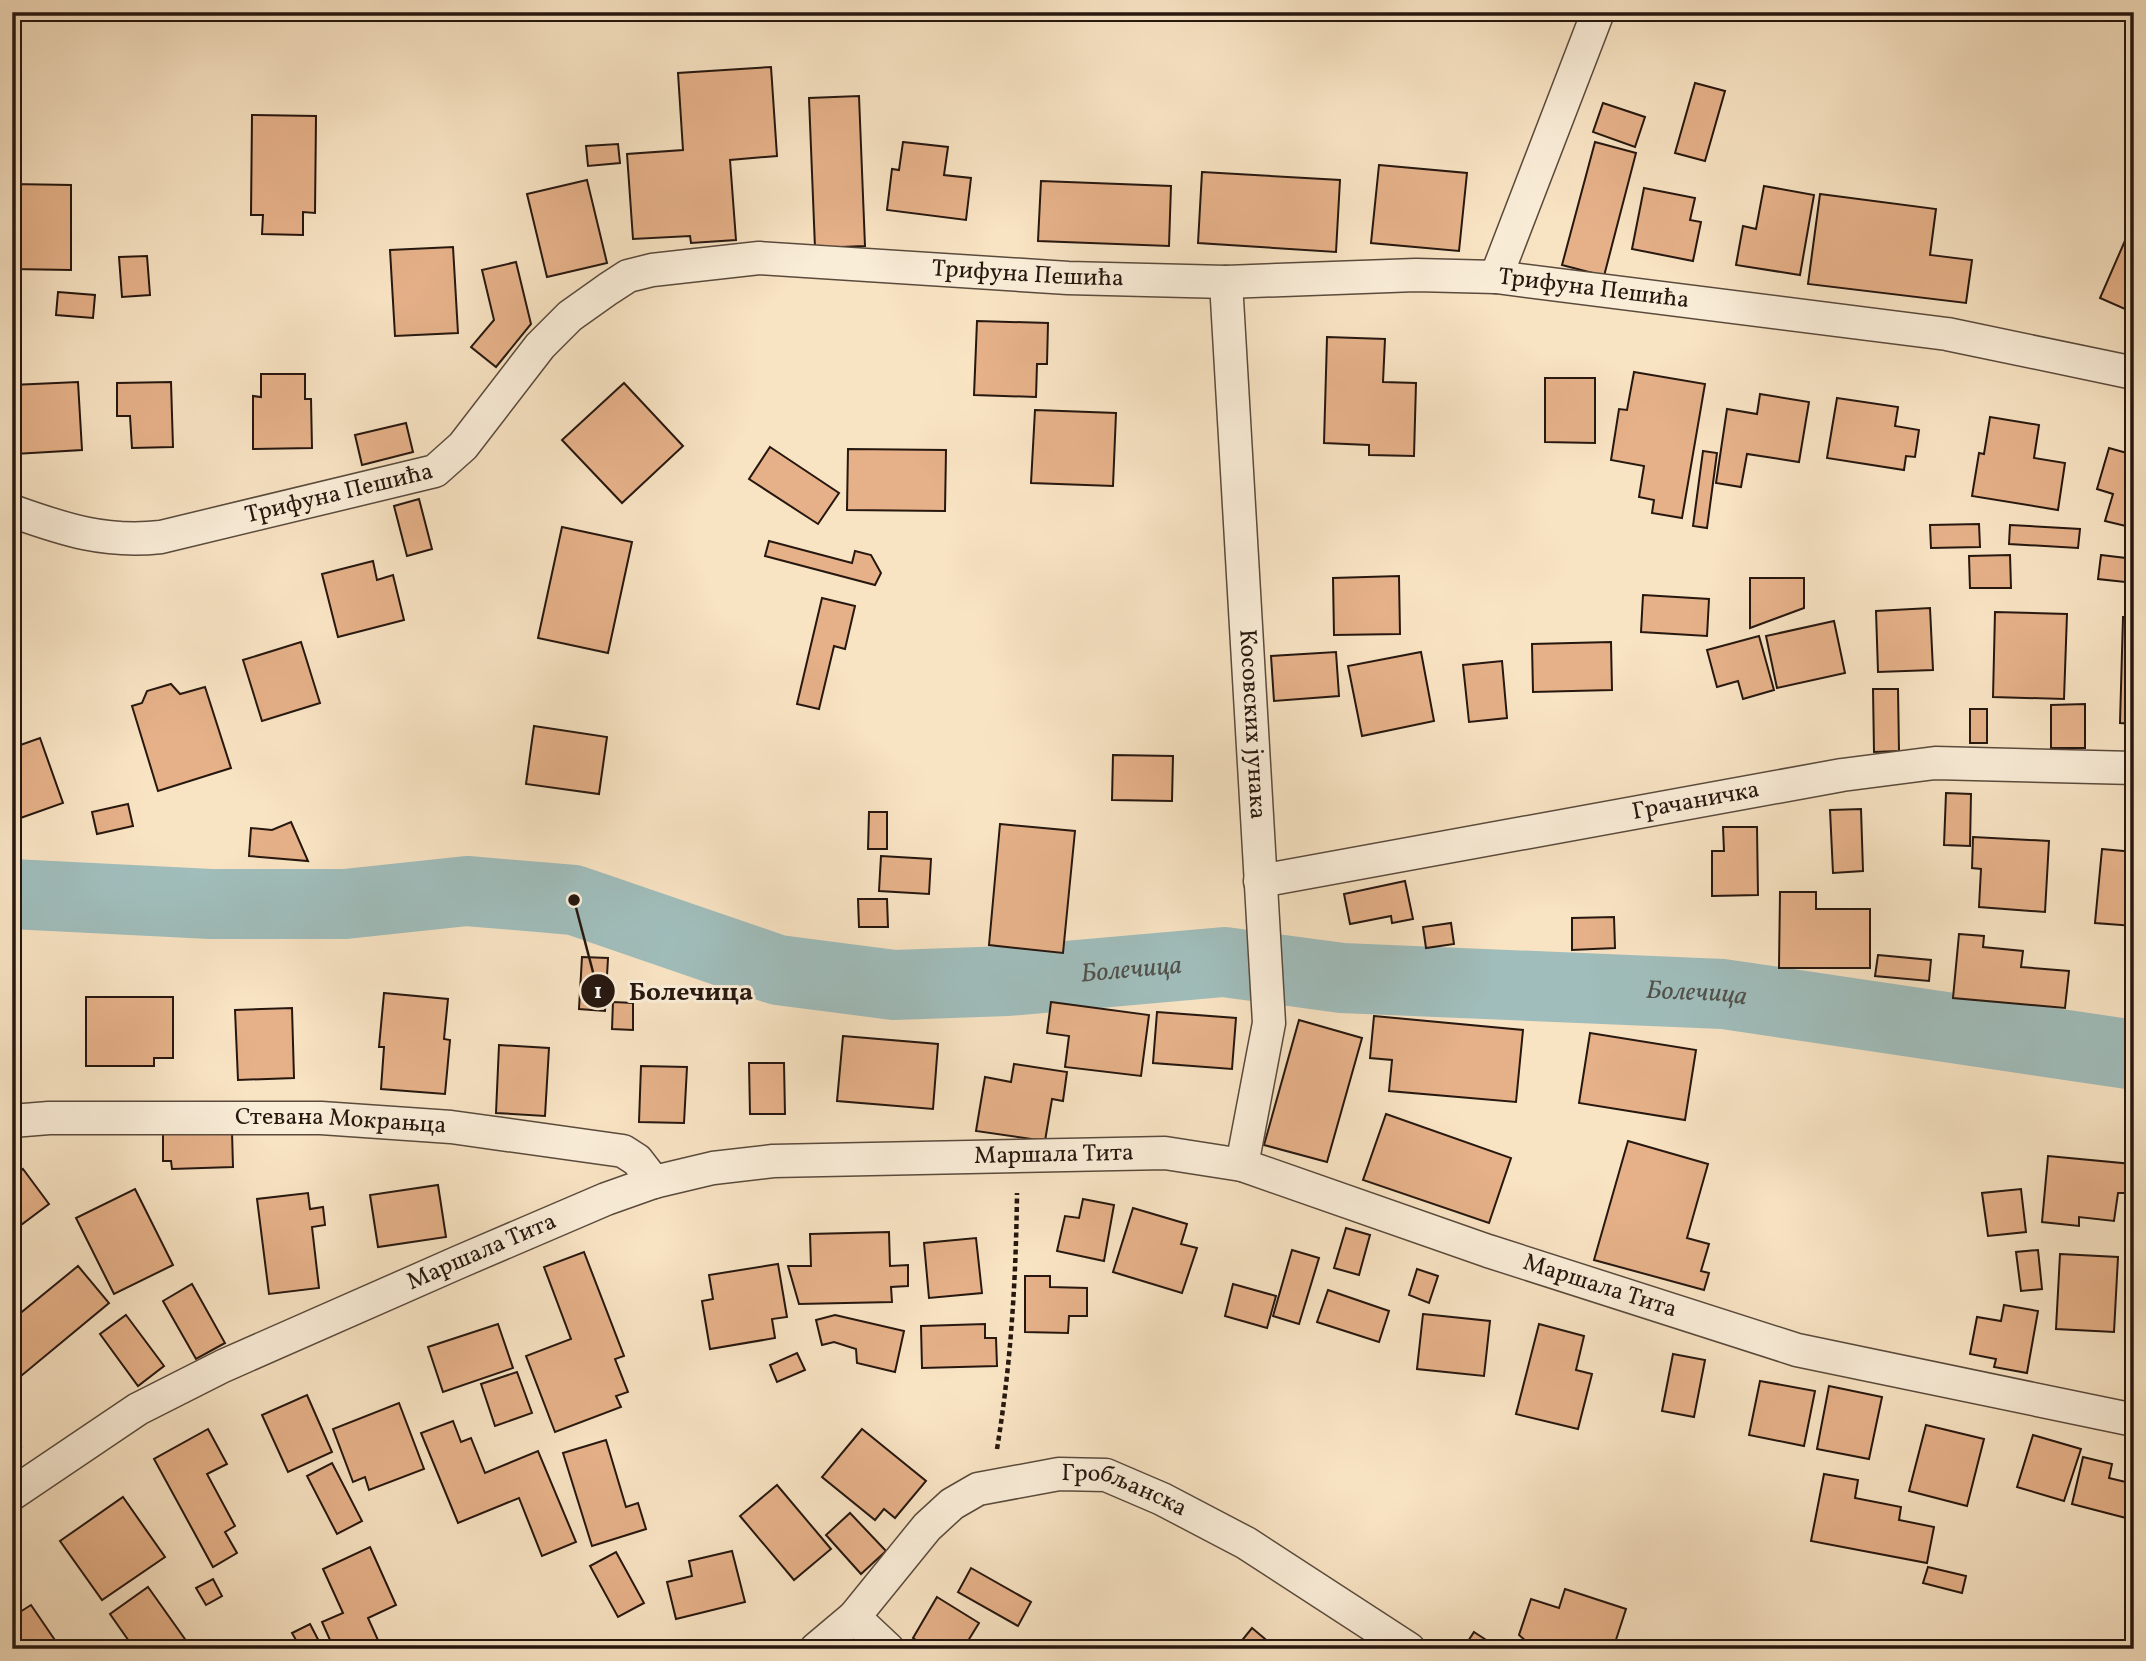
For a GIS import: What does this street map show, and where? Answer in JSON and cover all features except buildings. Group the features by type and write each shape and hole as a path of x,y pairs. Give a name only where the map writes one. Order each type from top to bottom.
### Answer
{"street":[{"path":"1496,277 1598,12"},
{"name":"Трифуна Пешића","path":"12,511 56,527 105,539 131,540 161,537 435,471 452,459 540,346 570,316 628,276 652,270 760,258 1068,278 1226,282 1416,275 1496,277 1947,334 2134,373"},
{"name":"Косовских јунака","path":"1226,282 1269,1023 1242,1165"},
{"name":"Грачаничка","path":"1261,881 1842,775 1935,763 2134,768"},
{"name":"Стевана Мокрањца","path":"12,1121 62,1118 321,1118 451,1127 623,1151 637,1160 654,1182"},
{"name":"Маршала Тита","path":"12,1494 138,1409 223,1366 606,1199 654,1182 713,1168 773,1161 1165,1153 1242,1165 1489,1251 1797,1350 2134,1420"},
{"name":"Гробљанска","path":"816,1649 854,1617 927,1527 952,1504 978,1489 1059,1474 1106,1475 1126,1481 1246,1543 1409,1649"},
{"path":"854,1617 888,1649"}],"path":[{"path":"992,1486 1007,1390 1017,1262 1018,1157"}],"waterway":[{"name":"Болечица","path":"12,894 211,904 345,904 467,891 574,900 778,970 894,985 1008,981 1224,962 1342,978 1723,994 2134,1055"}],"place":[{"name":"Болечица","path":"574,900"}]}
